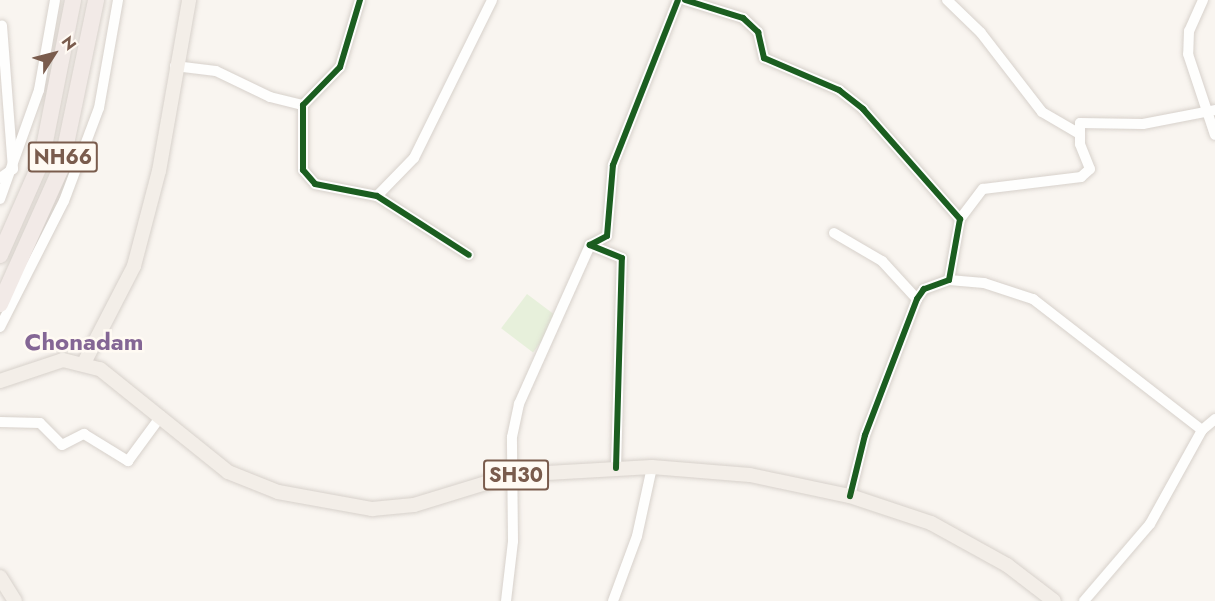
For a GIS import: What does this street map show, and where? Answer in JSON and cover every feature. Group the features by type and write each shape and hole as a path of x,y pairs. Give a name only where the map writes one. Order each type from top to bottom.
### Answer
{"highway":[{"name":"NH66","path":"0,255 41,162 73,0"},
{"name":"NH66","path":"0,304 61,168 96,0"}],"main road":[{"path":"84,363 134,266 159,171 189,0"},
{"name":"SH30","path":"0,381 47,363 84,363 121,383 228,472 278,492 372,509 414,504 512,475 652,467 750,475 850,496 931,523 1007,565 1054,601"},
{"path":"1,580 15,601"}],"street":[{"path":"0,199 13,169 39,90 55,0"},
{"path":"0,327 64,201 99,108 118,0"},
{"path":"360,0 340,67 303,105 303,170 315,184 377,196 469,255"},
{"path":"377,196 414,158 492,0"},
{"path":"506,601 513,541 512,475 519,404 590,245 607,236 614,165 678,0"},
{"path":"685,0 743,18 758,32 764,58 855,103 886,129 960,219"},
{"path":"947,0 981,33 1042,112 1078,133"},
{"path":"1203,0 1189,31 1188,54 1212,111 1215,135"},
{"path":"2,25 13,169"},
{"path":"176,66 216,71 270,97 303,105"},
{"path":"949,280 960,219 983,189 1081,177 1090,170 1078,133 1080,123 1143,124 1212,111"},
{"path":"0,178 13,169"},
{"path":"834,233 882,261 917,298"},
{"path":"590,245 622,258 616,468"},
{"path":"850,496 865,435 917,298 924,289 949,280 984,283 1033,299 1202,430"},
{"path":"0,422 40,423 62,445 84,434 125,461 132,459 161,416"},
{"path":"1084,601 1150,524 1202,430 1215,419"},
{"path":"612,601 637,536 652,467"}],"green space":[{"path":"527,294 559,318 533,352 501,328"}],"cycle path":[{"path":"360,0 340,67 303,105 303,170 315,184 377,196 469,255"},
{"path":"616,468 622,258 590,245 607,236 613,165 678,0"},
{"path":"685,0 743,18 758,32 764,58 839,90 863,109 960,219 949,280 924,289 917,299 865,435 850,496"}],"district":[{"name":"Chonadam","path":"84,342"}]}
